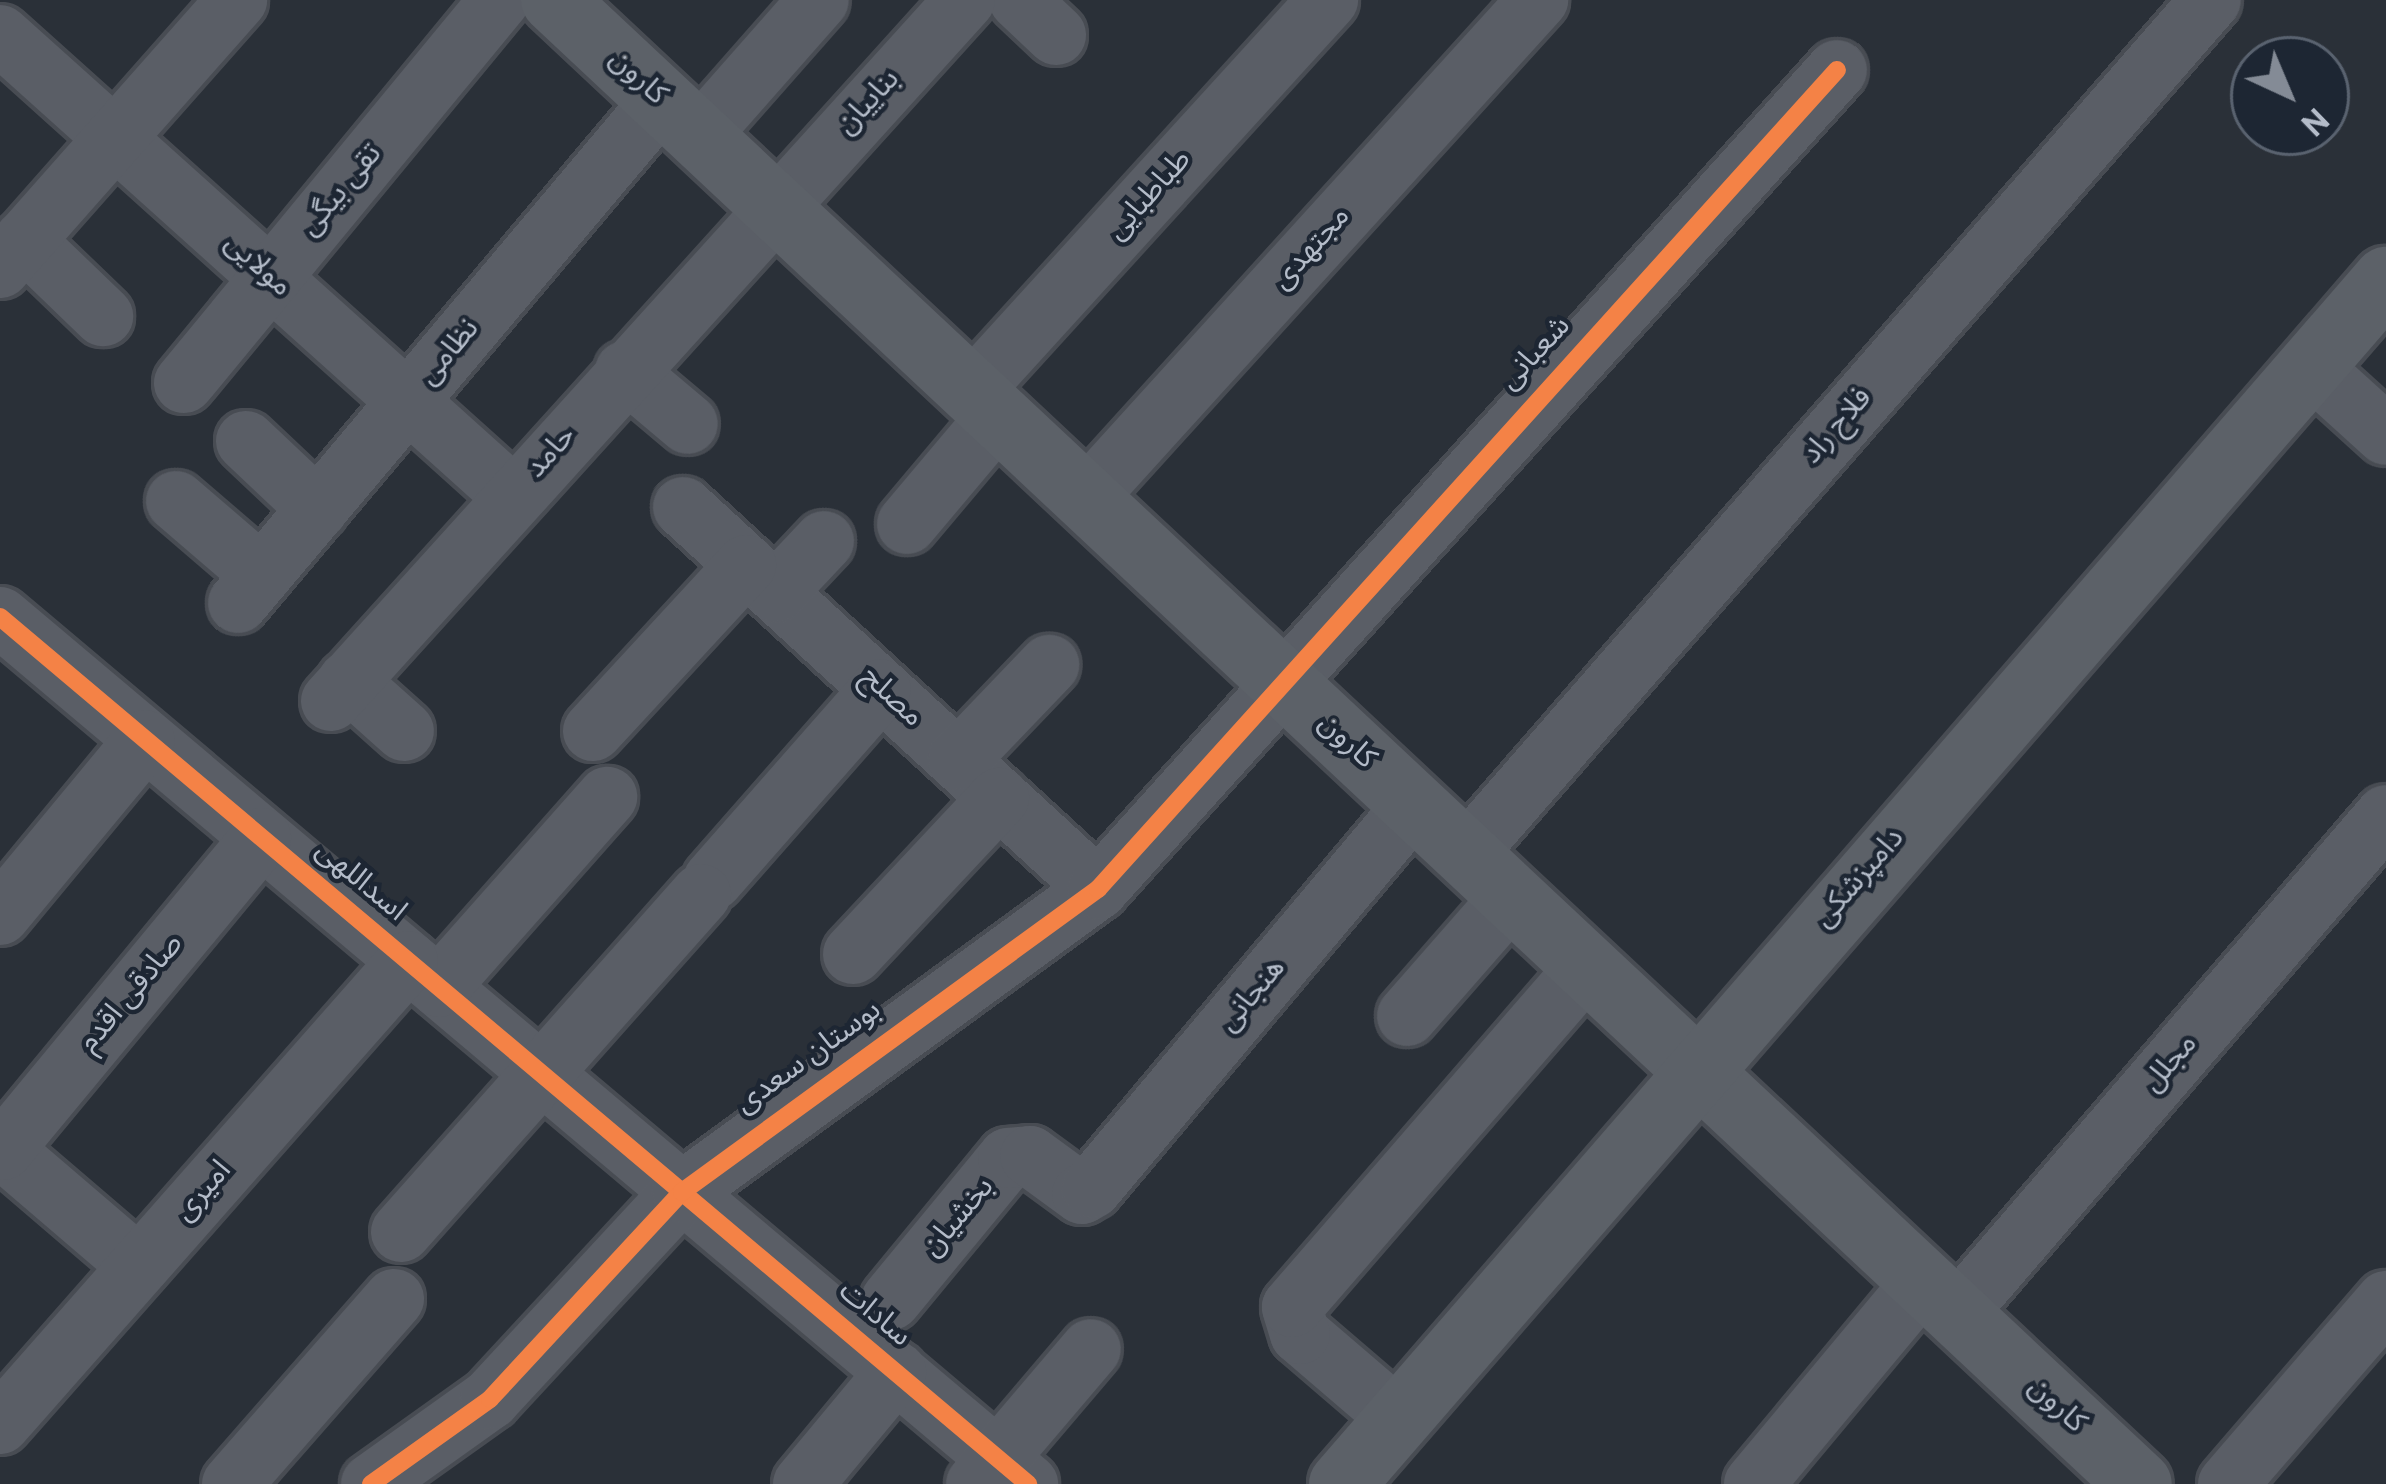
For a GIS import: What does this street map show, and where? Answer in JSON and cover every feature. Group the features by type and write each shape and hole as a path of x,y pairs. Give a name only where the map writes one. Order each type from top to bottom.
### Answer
{"main road":[{"name":"کارون","path":"554,0 2139,1484"},
{"name":"دامپزشکی","path":"1342,1484 1693,1066 2386,280"}],"street":[{"path":"103,316 12,254 237,0"},
{"name":"تقی بیگی","path":"184,383 500,0"},
{"name":"نظامی","path":"176,502 250,589 409,403 680,119 819,0"},
{"name":"بناییان","path":"773,206 965,0"},
{"name":"طباطبایی","path":"908,524 985,404 1328,0"},
{"name":"مجتهدی","path":"1086,498 1538,0"},
{"name":"فلاح راد","path":"1407,1016 1488,875 2211,0"},
{"name":"مولایی","path":"36,47 115,138 513,496"},
{"name":"شعبانی","path":"1278,679 1837,70"},
{"name":"حامد","path":"404,731 339,691 773,206"},
{"path":"2311,367 2386,435"},
{"path":"625,371 688,424"},
{"path":"246,441 318,509"},
{"name":"مصلح","path":"683,507 1098,889"},
{"path":"592,731 761,578 824,542"},
{"name":"اسداللهی","path":"5,632 145,740 682,1192"},
{"path":"853,954 979,779 1049,665"},
{"name":"بوستان سعدی","path":"370,1484 490,1399 682,1192 1098,889 1278,679"},
{"path":"400,1232 881,689"},
{"path":"0,915 145,740"},
{"name":"امیری","path":"0,1424 139,1266 423,974 607,797"},
{"name":"هنجانی","path":"1092,1188 1414,805"},
{"name":"مجلل","path":"1754,1484 1940,1297 2386,815"},
{"name":"صادقی اقدم","path":"2,1148 261,838"},
{"path":"1398,1418 1290,1321 1587,967"},
{"path":"2,1148 139,1266"},
{"name":"بخشیان","path":"891,1300 1008,1158 1030,1156 1082,1194 1092,1188"},
{"name":"سادات","path":"682,1192 896,1372 1001,1476"},
{"path":"232,1484 394,1299"},
{"path":"2228,1484 2386,1301"},
{"path":"1001,1476 1091,1349"},
{"path":"803,1484 896,1372"}],"cycle path":[{"path":"371,1484 490,1399 682,1192 1098,889 1837,70"},
{"path":"0,617 1028,1484"}]}
